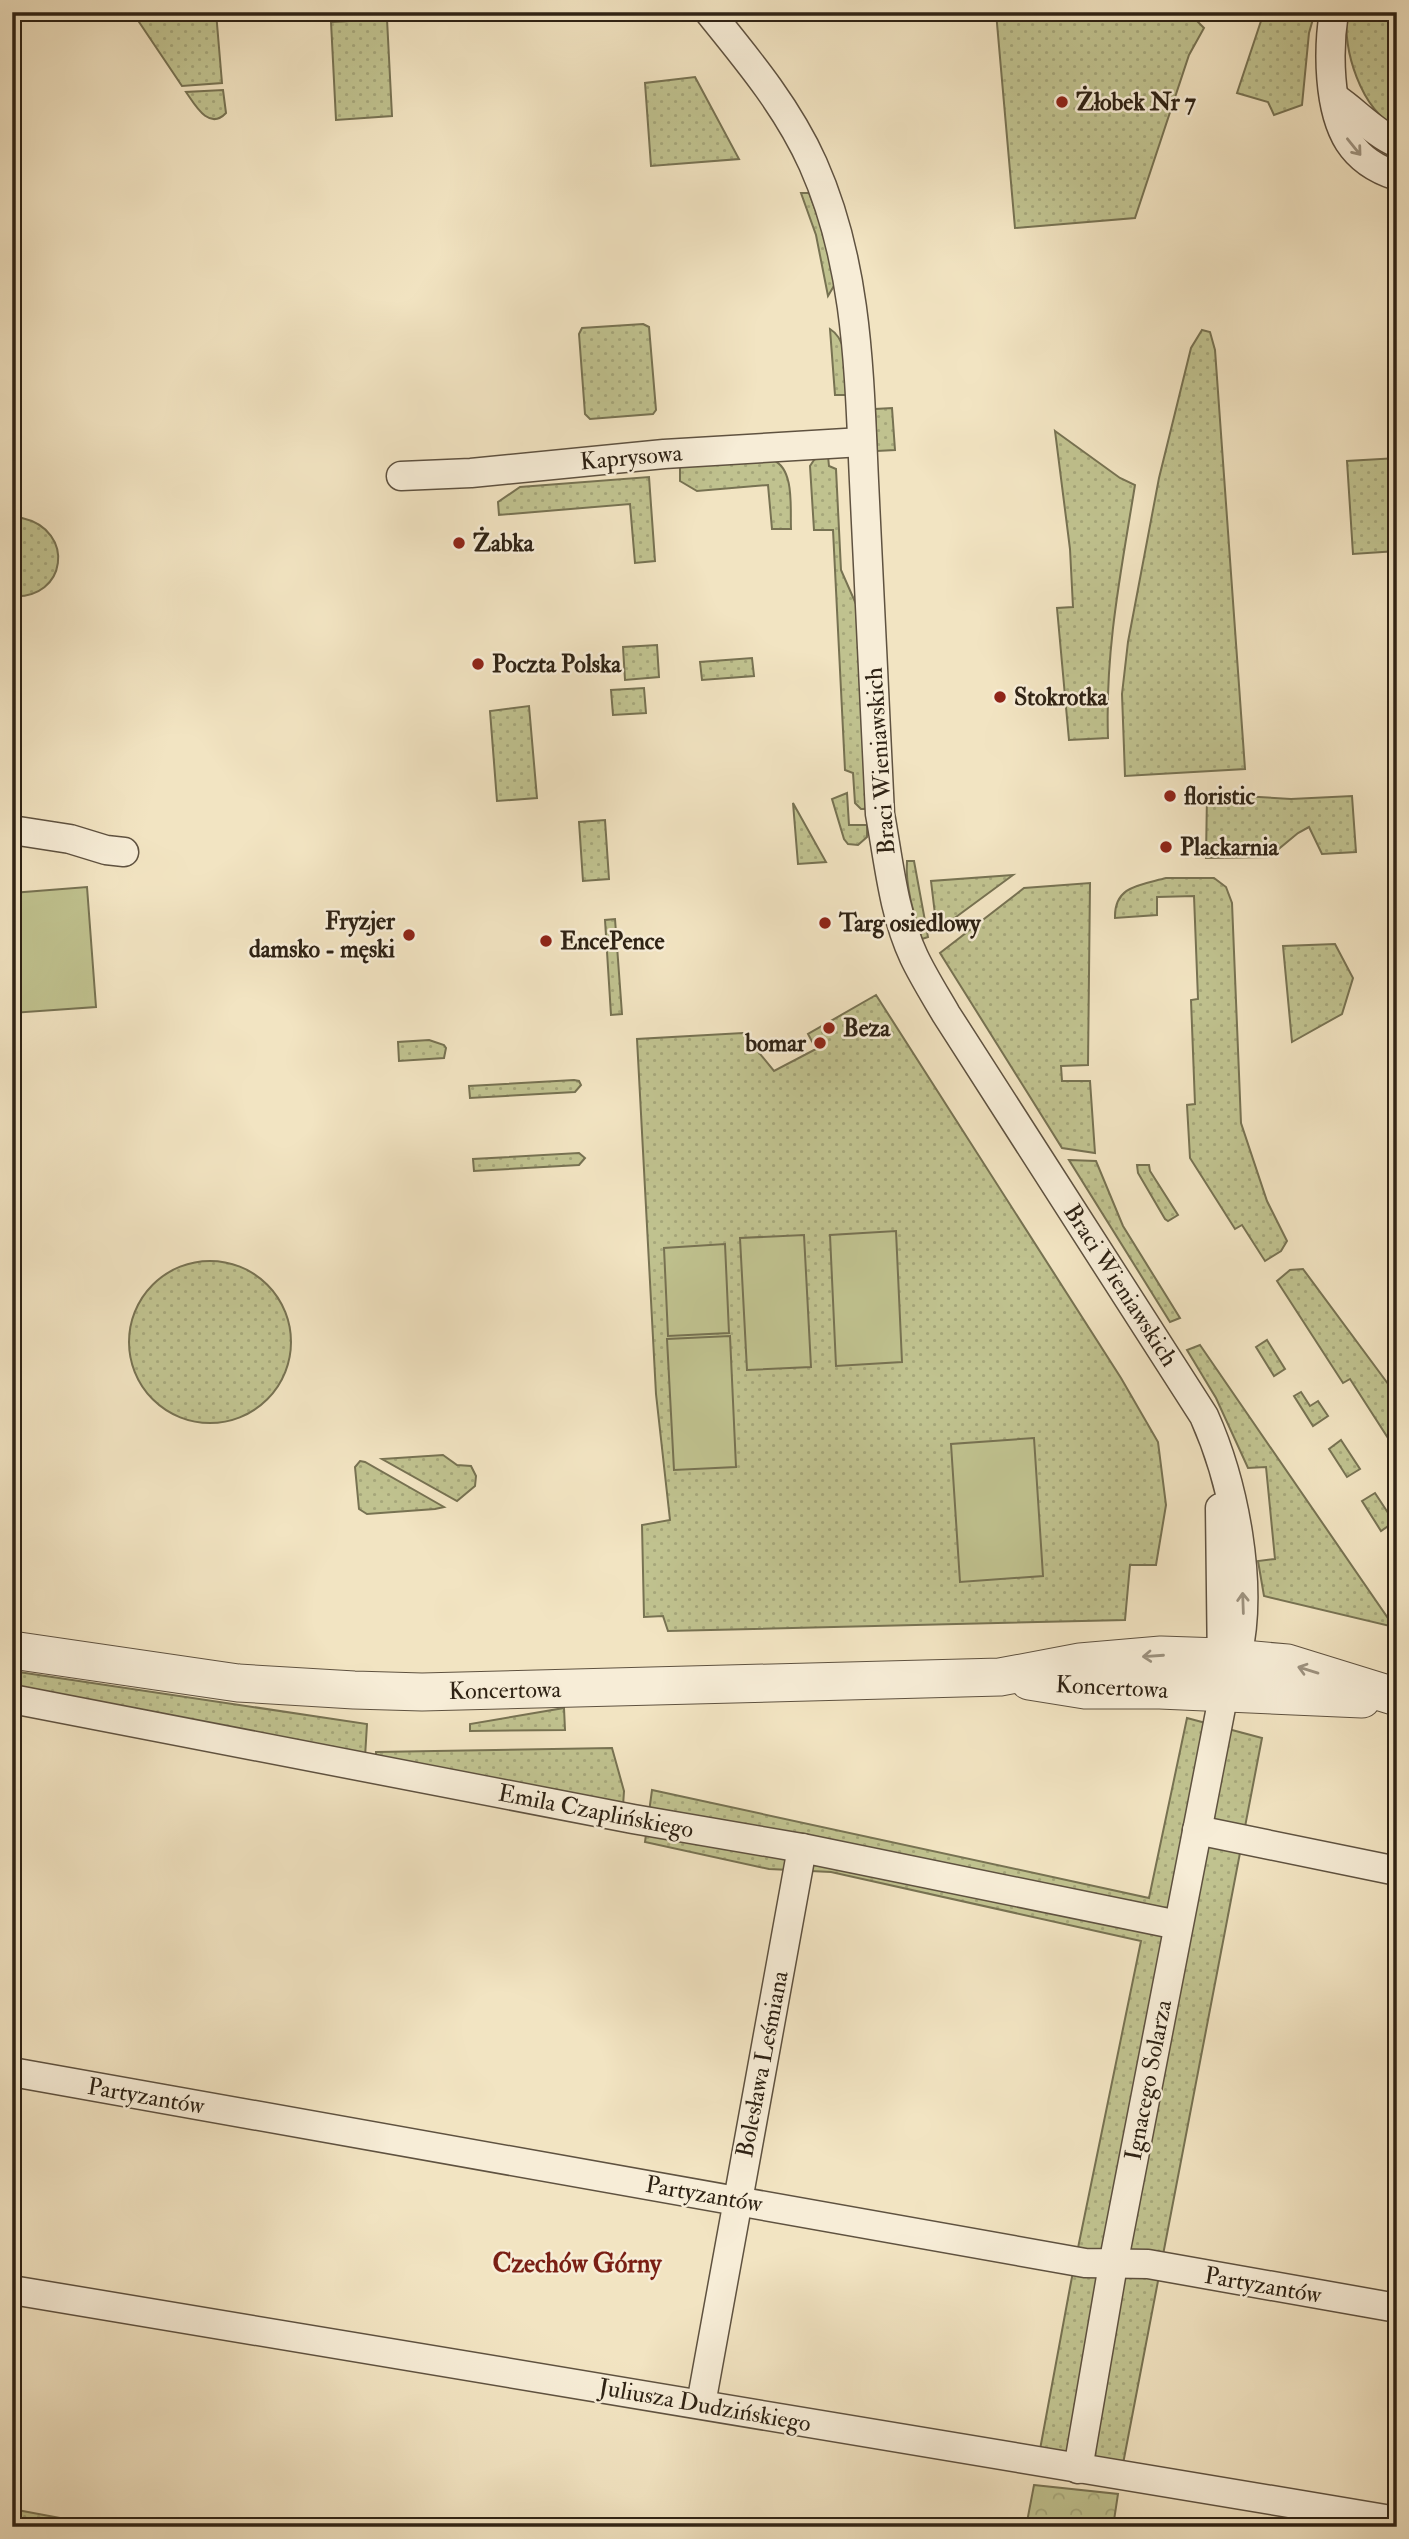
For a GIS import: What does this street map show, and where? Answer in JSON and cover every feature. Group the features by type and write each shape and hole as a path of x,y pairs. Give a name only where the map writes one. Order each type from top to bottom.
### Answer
{"street":[{"name":"Braci Wieniawskich","path":"709,12 746,58 800,136 830,206 841,240 854,309 880,814 885,855 903,928 920,968 946,1014 1204,1416 1212,1434 1219,1459 1227,1669"},
{"path":"1334,12 1330,51 1339,121 1349,142 1379,170 1397,176"},
{"path":"1335,98 1386,138 1397,143"},
{"name":"Kaprysowa","path":"401,476 471,473 677,453 862,442"},
{"path":"12,830 70,839 106,850 124,852"},
{"name":"Koncertowa","path":"12,1650 238,1683 422,1692 1000,1677 1094,1661 1161,1655 1227,1669 1281,1697 1397,1698"},
{"name":"Ignacego Solarza","path":"1078,2469 1113,2265 1227,1669"},
{"name":"Emila Czaplińskiego","path":"12,1699 620,1816 802,1848 1178,1925"},
{"path":"1197,1830 1397,1871"},
{"name":"Bolesława Leśmiana","path":"701,2404 802,1848"},
{"name":"Partyzantów","path":"12,2072 1084,2263 1147,2264 1397,2308"},
{"name":"Juliusza Dudzińskiego","path":"12,2290 1397,2521"}],"green space":[{"path":"216,12 222,83 182,86 133,13"},
{"path":"996,12 1193,12 1195,19 1204,28 1189,55 1135,218 1015,228"},
{"path":"1264,12 1315,12 1309,33 1302,105 1274,115 1268,102 1237,93"},
{"path":"1347,12 1397,12 1397,128 1373,107 1357,77 1348,44"},
{"path":"387,19 392,116 336,120 331,22"},
{"path":"695,77 739,159 651,166 645,83"},
{"path":"223,90 226,113 214,119 203,114 186,92"},
{"path":"801,193 809,193 822,228 835,284 828,296 816,235"},
{"path":"643,324 649,327 656,410 653,414 590,419 585,414 579,334 582,328"},
{"path":"830,329 841,341 844,350 846,395 835,395"},
{"path":"1202,330 1210,332 1215,350 1245,769 1125,776 1122,694 1128,642 1159,478 1191,348"},
{"path":"892,408 895,450 877,451 875,409"},
{"path":"1055,431 1120,478 1135,485 1112,642 1108,738 1069,740 1057,608 1073,607 1070,549"},
{"path":"821,456 828,456 829,466 836,469 841,570 856,604 866,809 861,809 855,803 853,773 845,770 833,530 814,530 810,466"},
{"path":"1397,458 1397,551 1353,554 1347,461"},
{"path":"773,460 785,472 788,481 791,529 772,529 768,485 697,491 680,481 680,466"},
{"path":"649,477 655,561 635,563 630,504 499,515 498,502 520,487"},
{"path":"22,518 39,525 51,536 57,549 58,563 54,576 44,587 30,594 12,596 12,519"},
{"path":"657,645 659,677 625,680 623,647"},
{"path":"752,658 754,676 702,680 700,662"},
{"path":"644,688 646,713 613,715 611,690"},
{"path":"529,706 537,798 497,801 490,711"},
{"path":"847,793 849,825 867,825 867,837 858,845 848,844 844,839 832,799"},
{"path":"1207,794 1291,799 1352,796 1356,852 1322,854 1309,827 1269,857 1206,858"},
{"path":"793,803 826,862 798,864"},
{"path":"605,820 609,879 583,881 579,822"},
{"path":"907,861 914,861 928,937 922,939 909,891"},
{"path":"1013,875 937,931 931,881"},
{"path":"1166,878 1214,878 1226,887 1232,903 1241,1123 1267,1201 1287,1241 1281,1251 1265,1261 1242,1225 1235,1229 1190,1158 1187,1105 1195,1104 1191,1000 1198,999 1194,896 1157,897 1157,915 1115,918 1116,907 1124,893 1138,885"},
{"path":"1090,883 1088,1065 1061,1066 1062,1081 1090,1081 1095,1153 1062,1148 940,953 1024,888"},
{"path":"87,887 96,1007 12,1013 12,893"},
{"path":"615,919 622,1014 611,1015 605,920"},
{"path":"1335,944 1353,978 1342,1014 1292,1042 1283,946"},
{"path":"876,995 1121,1378 1158,1442 1166,1505 1156,1565 1130,1565 1125,1620 668,1631 663,1616 644,1617 642,1525 670,1520 656,1394 637,1039 743,1033 774,1071 816,1049 808,1034"},
{"path":"429,1040 444,1045 444,1058 399,1061 398,1042"},
{"path":"574,1080 581,1085 575,1092 470,1098 469,1086"},
{"path":"579,1153 585,1158 579,1165 474,1171 473,1159"},
{"path":"1069,1160 1096,1161 1123,1226 1180,1318 1170,1322"},
{"path":"1137,1165 1149,1165 1150,1171 1178,1215 1168,1221 1165,1219 1138,1173"},
{"path":"896,1231 902,1362 836,1366 830,1235"},
{"path":"804,1235 811,1367 747,1370 740,1238"},
{"path":"725,1244 729,1333 668,1336 664,1248"},
{"path":"210,1261 241,1267 267,1285 285,1311 291,1342 285,1373 267,1399 241,1417 210,1423 179,1417 153,1399 135,1373 129,1342 135,1311 153,1285 179,1267"},
{"path":"1303,1269 1397,1396 1397,1452 1350,1379 1343,1383 1277,1281 1290,1270"},
{"path":"730,1336 736,1467 674,1470 667,1339"},
{"path":"1267,1340 1285,1369 1274,1376 1256,1347"},
{"path":"1200,1345 1394,1627 1264,1596 1258,1561 1275,1559 1266,1467 1248,1468 1216,1398 1187,1350"},
{"path":"1301,1392 1310,1406 1318,1401 1328,1416 1313,1426 1294,1396"},
{"path":"1034,1438 1043,1576 960,1582 951,1444"},
{"path":"1341,1440 1360,1469 1347,1477 1329,1449"},
{"path":"443,1455 457,1465 471,1466 476,1476 475,1486 457,1501 382,1459"},
{"path":"360,1461 444,1507 367,1514 359,1509 355,1467"},
{"path":"1375,1493 1394,1522 1381,1531 1362,1501"},
{"path":"12,1671 367,1724 365,1757 12,1687"},
{"path":"564,1708 565,1730 470,1731 470,1724"},
{"path":"1187,1718 1262,1738 1122,2469 1039,2455 1071,2282 1141,1941 831,1872 769,1869 645,1842 652,1790 1149,1898"},
{"path":"612,1748 624,1791 623,1806 376,1758 376,1752"},
{"path":"1034,2485 1118,2494 1113,2527 1026,2527"},
{"path":"12,2509 108,2527 12,2527"}],"place":[{"name":"Żłobek Nr 7","path":"1062,102"},
{"name":"Żabka","path":"459,543"},
{"name":"Poczta Polska","path":"478,664"},
{"name":"Stokrotka","path":"1000,697"},
{"name":"floristic","path":"1170,796"},
{"name":"Plackarnia","path":"1166,847"},
{"name":"Targ osiedlowy","path":"825,923"},
{"name":"Fryzjer damsko - męski","path":"409,935"},
{"name":"EncePence","path":"546,941"},
{"name":"Beza","path":"829,1028"},
{"name":"bomar","path":"820,1043"}],"district":[{"name":"Czechów Górny","path":"577,2263"}]}
